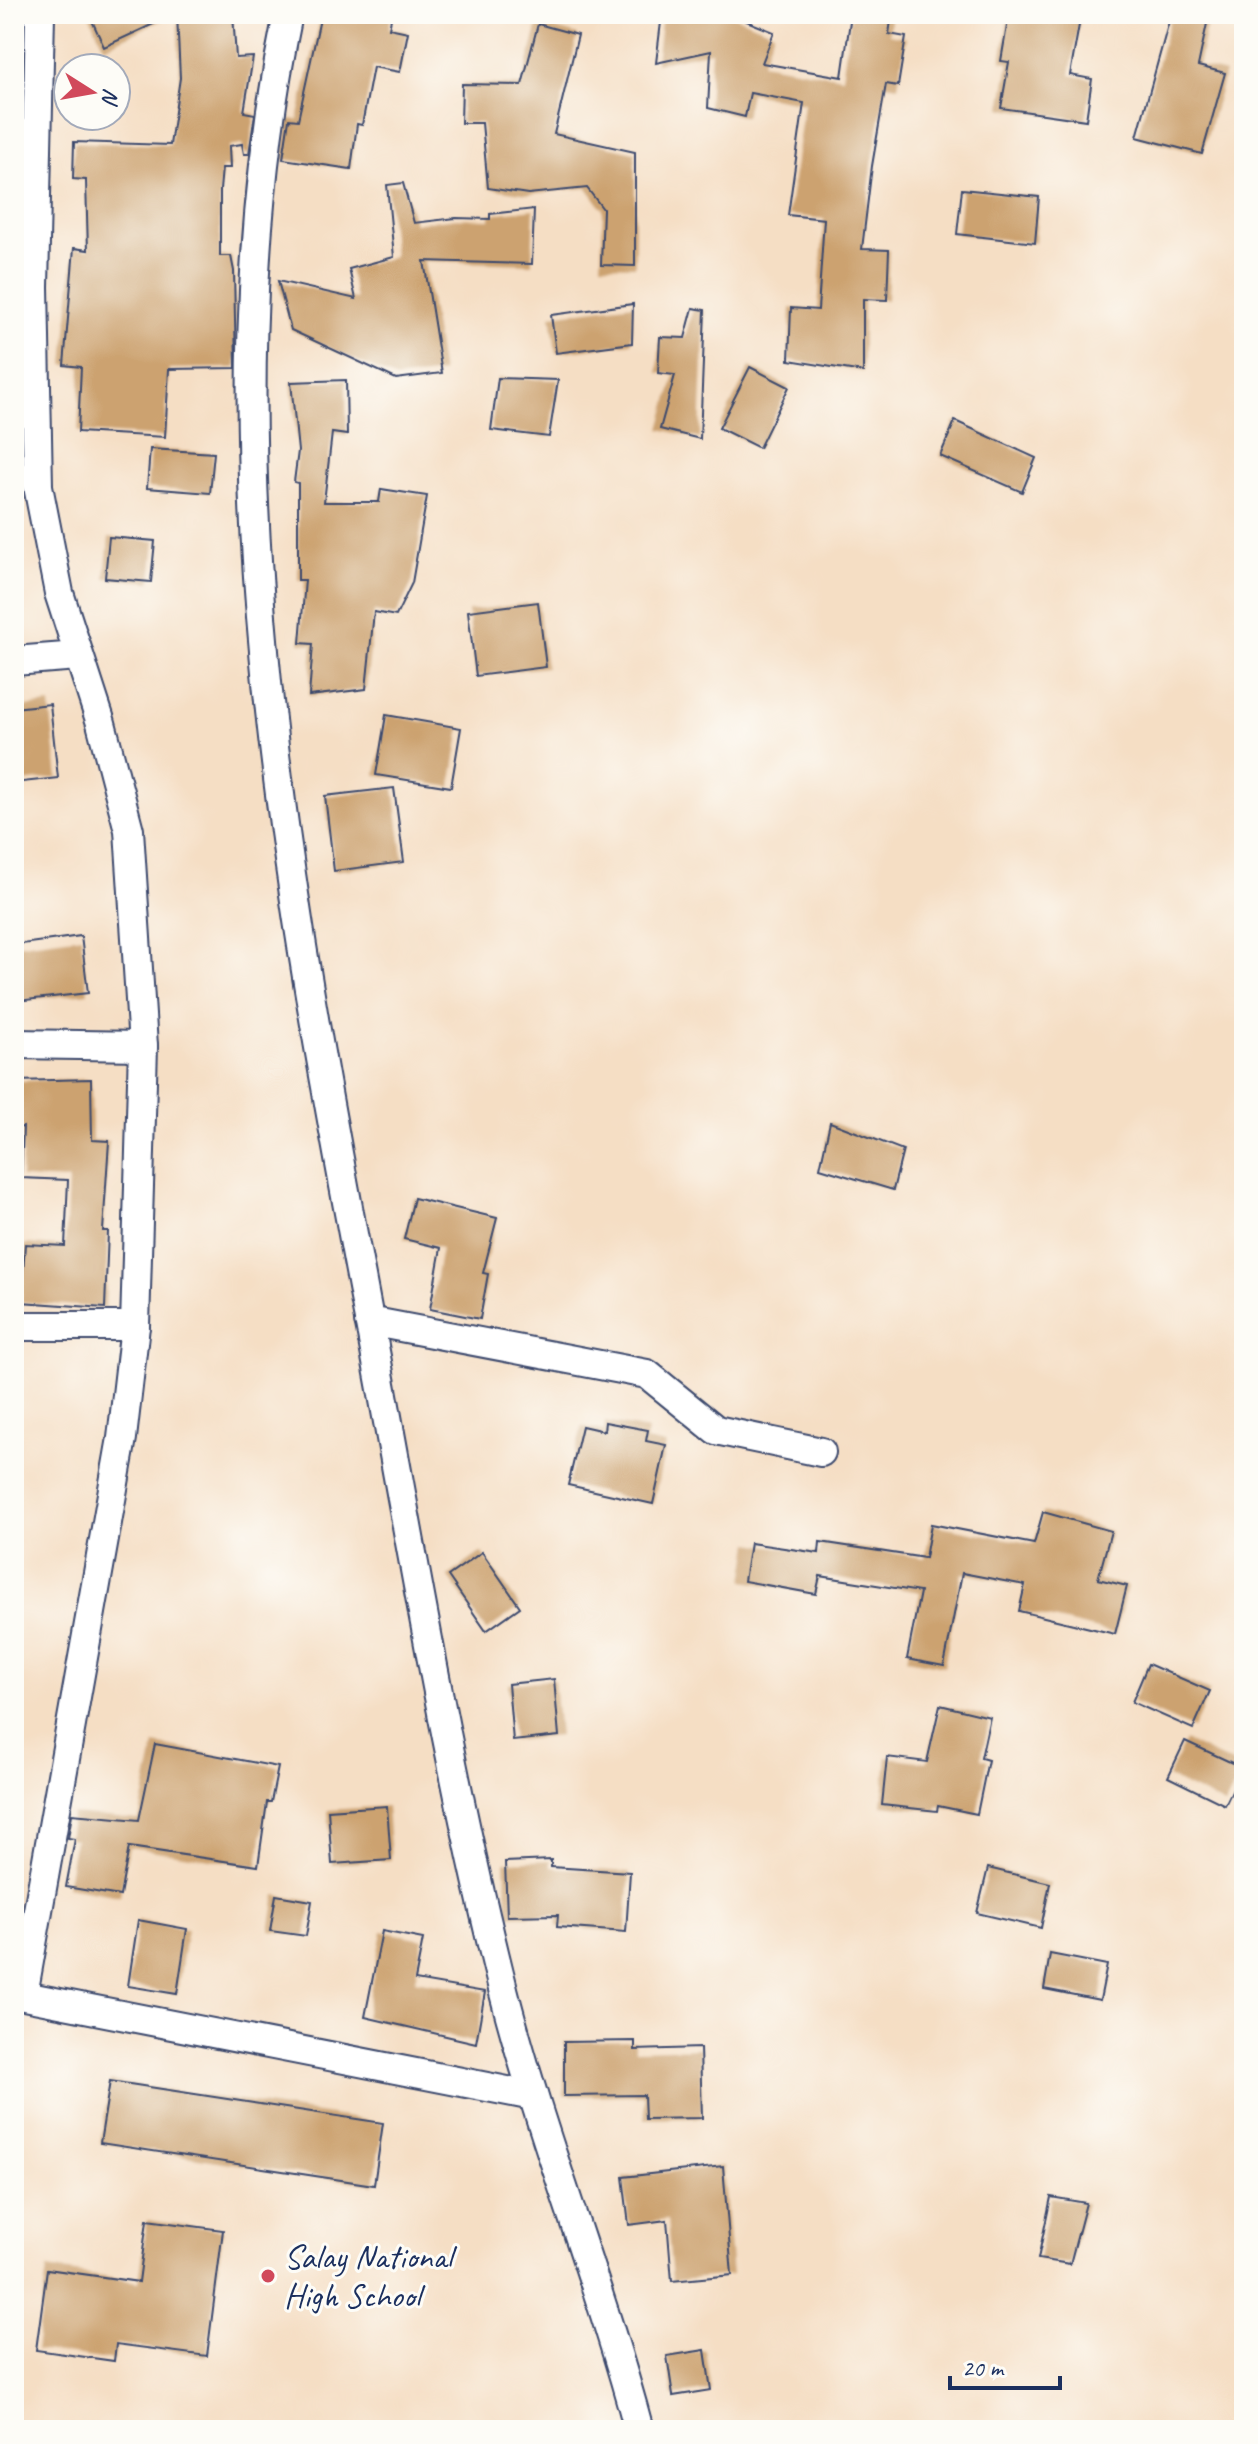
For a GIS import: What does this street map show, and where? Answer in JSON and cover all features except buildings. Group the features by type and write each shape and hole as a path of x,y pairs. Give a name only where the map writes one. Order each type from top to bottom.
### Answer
{"street":[{"path":"40,14 34,287 38,486 59,593 101,723 129,830 143,1046 135,1326 122,1438 18,1995 533,2096"},
{"path":"288,14 261,189 255,278 254,547 271,727 331,1119 429,1661 504,1992 533,2096 639,2430"},
{"path":"14,661 78,656"},
{"path":"14,1044 143,1046"},
{"path":"369,1321 647,1374 716,1430 821,1452"},
{"path":"14,1326 135,1326"}],"place":[{"name":"Salay National High School","path":"268,2276"}]}
